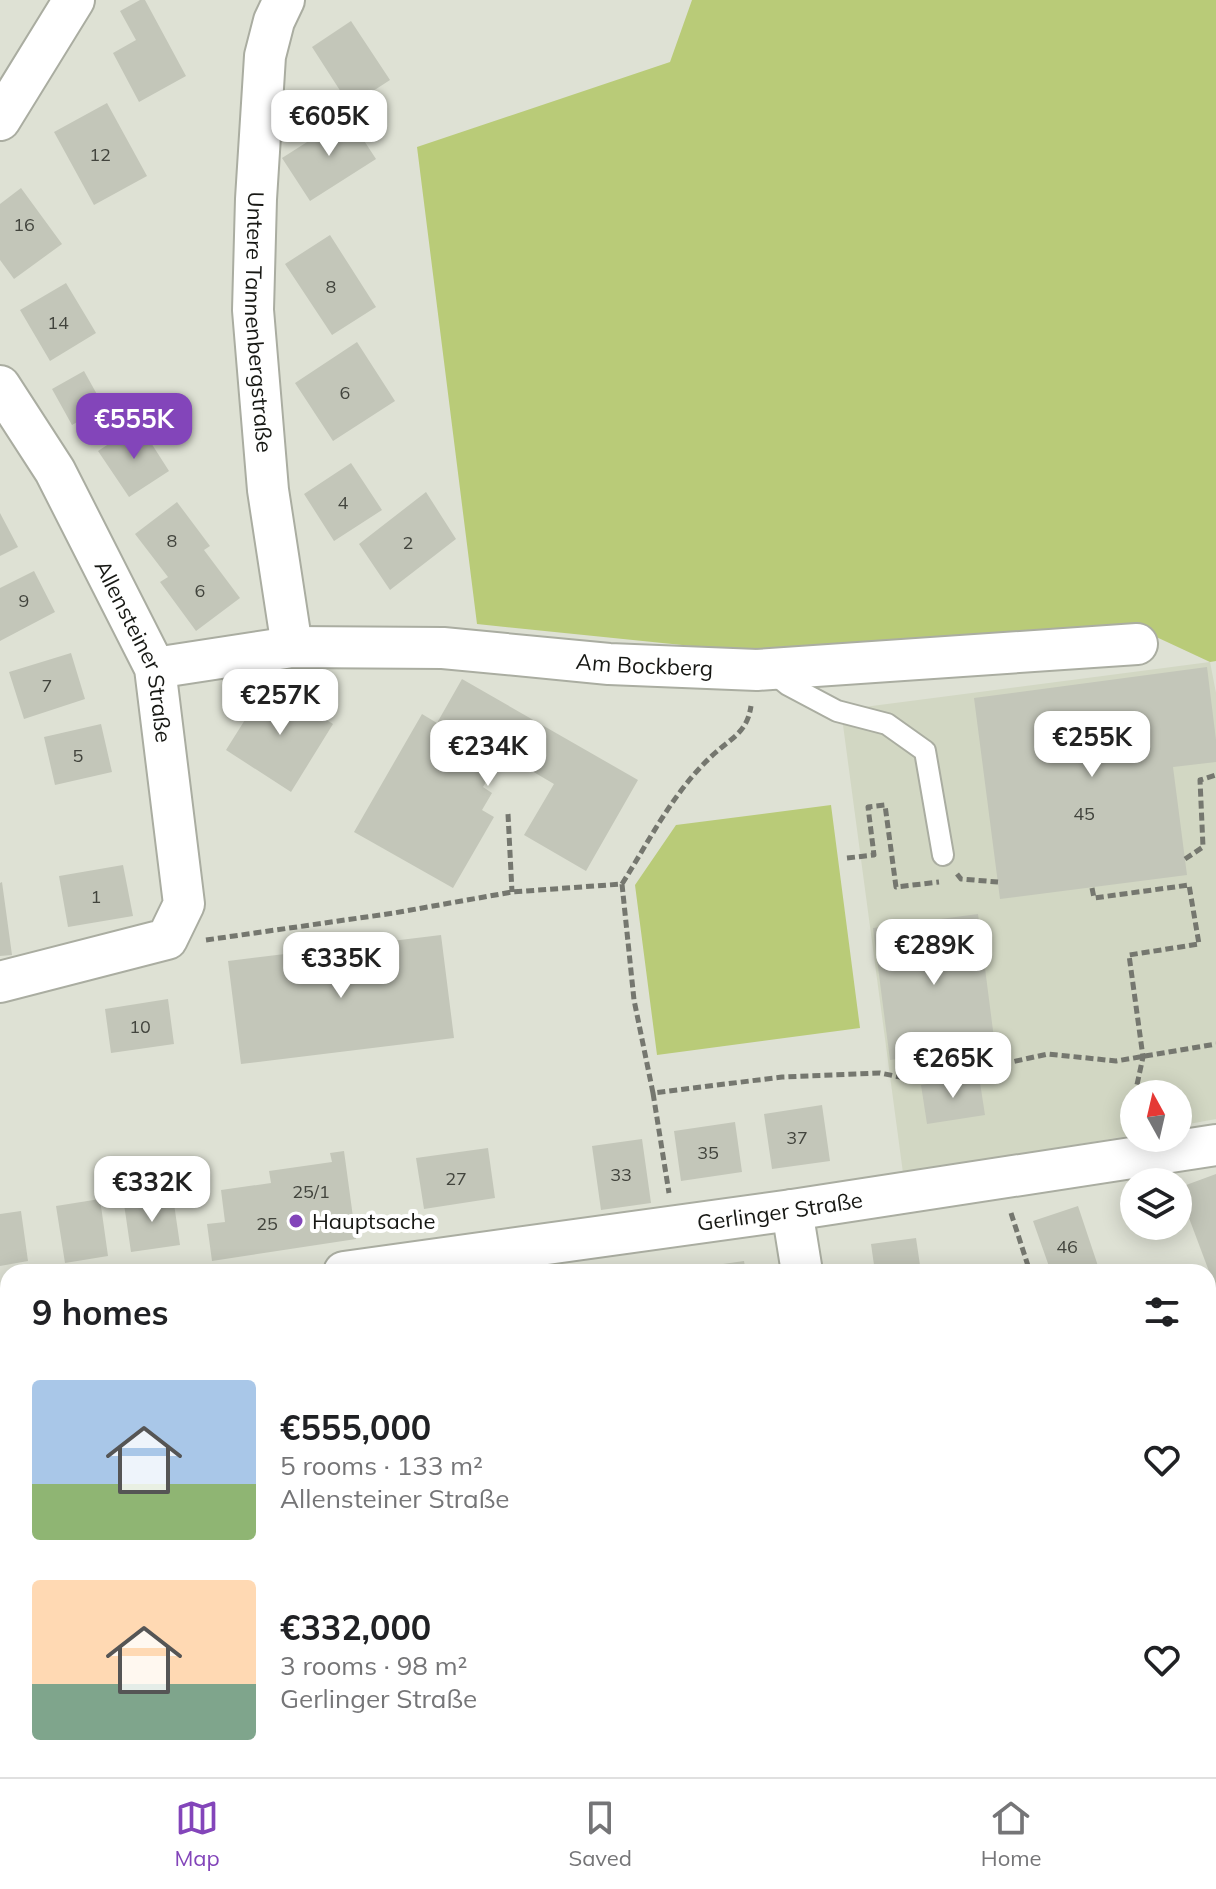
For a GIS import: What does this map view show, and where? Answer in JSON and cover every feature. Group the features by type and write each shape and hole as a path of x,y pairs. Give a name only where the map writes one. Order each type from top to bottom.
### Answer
{"street":[{"path":"0,120 74,0"},
{"name":"Untere Tannenbergstraße","path":"284,0 274,21 265,56 253,310 268,490 292,647"},
{"name":"Allensteiner Straße","path":"0,386 55,471 155,668 184,904 167,939"},
{"name":"Am Bockberg","path":"155,668 292,647 443,648 609,664 763,670 1137,644"},
{"path":"0,982 167,939"},
{"name":"Gerlinger Straße","path":"400,1264 792,1210 1216,1145"},
{"path":"792,1210 801,1264"}],"lane":[{"path":"763,670 837,711 887,724 925,751 943,855"}],"path":[{"path":"674,1225 653,1093 634,1000 622,884 677,793 717,751 738,737 749,721 763,670"},
{"path":"1185,859 1203,847 1200,780 1216,775"},
{"path":"847,858 874,855 868,807 885,805 896,887 961,879 998,882"},
{"path":"508,814 512,892"},
{"path":"943,855 961,879"},
{"path":"167,939 211,940 512,892 622,884"},
{"path":"1092,888 1094,898 1189,885 1199,944 1129,955 1143,1057 1138,1080"},
{"path":"653,1093 782,1077 880,1073 905,1078 984,1068 1048,1054 1116,1061 1216,1044"},
{"path":"1000,1178 1027,1264"}],"shaded area":[{"path":"1210,662 1216,693 1216,1119 1192,1123 1192,1080 1120,1080 1120,1137 903,1173 841,710"}],"green space":[{"path":"692,0 1216,0 1216,661 1210,662 1152,635 731,650 477,624 417,147 670,62"},
{"path":"831,805 860,1028 657,1055 635,885 676,825"}],"building":[{"path":"145,0 186,76 139,102 113,53 136,40 120,11"},
{"path":"351,21 390,80 350,106 312,47"},
{"path":"107,103 147,176 94,205 54,132"},
{"path":"348,116 376,159 310,201 282,158"},
{"path":"21,188 62,244 14,279 0,260 0,204"},
{"path":"330,235 376,307 332,335 285,264"},
{"path":"66,283 96,333 50,361 20,310"},
{"path":"357,342 395,401 333,441 295,383"},
{"path":"84,371 104,407 72,425 52,389"},
{"path":"139,424 169,471 129,497 98,451"},
{"path":"351,463 382,510 334,541 304,494"},
{"path":"426,492 456,539 390,590 359,544"},
{"path":"177,502 210,546 204,550 240,598 196,631 160,582 168,577 135,534"},
{"path":"0,513 18,547 0,556"},
{"path":"34,571 55,612 0,641 0,588"},
{"path":"71,653 85,699 24,719 9,672"},
{"path":"1207,667 1216,762 1173,767 1187,875 1000,899 974,698"},
{"path":"462,679 638,780 586,871 524,835 554,784 503,754 483,787 492,793 482,810 494,817 453,888 354,832 422,714 437,723"},
{"path":"268,683 333,724 291,792 226,750"},
{"path":"101,724 112,772 55,785 44,737"},
{"path":"123,865 133,916 68,927 59,876"},
{"path":"0,883 12,955 0,956"},
{"path":"978,914 995,1046 890,1060 873,928"},
{"path":"441,935 454,1038 241,1064 228,961"},
{"path":"168,999 174,1044 111,1053 105,1009"},
{"path":"979,1076 985,1115 927,1124 921,1085"},
{"path":"822,1105 830,1161 772,1169 764,1114"},
{"path":"735,1122 742,1172 681,1181 674,1131"},
{"path":"642,1139 651,1203 601,1210 592,1146"},
{"path":"488,1148 495,1198 424,1209 416,1158"},
{"path":"344,1151 356,1239 212,1261 207,1224 225,1222 221,1190 271,1183 269,1171 332,1162 330,1153"},
{"path":"1216,1174 1216,1264 1206,1264 1192,1226 1192,1183"},
{"path":"173,1197 180,1245 131,1252 124,1204"},
{"path":"100,1199 108,1256 65,1263 56,1206"},
{"path":"1078,1206 1097,1264 1048,1264 1033,1221"},
{"path":"21,1211 28,1261 0,1264 0,1214"},
{"path":"916,1238 920,1264 874,1264 871,1244"}],"place":[{"name":"Hauptsache","path":"296,1221"}]}
